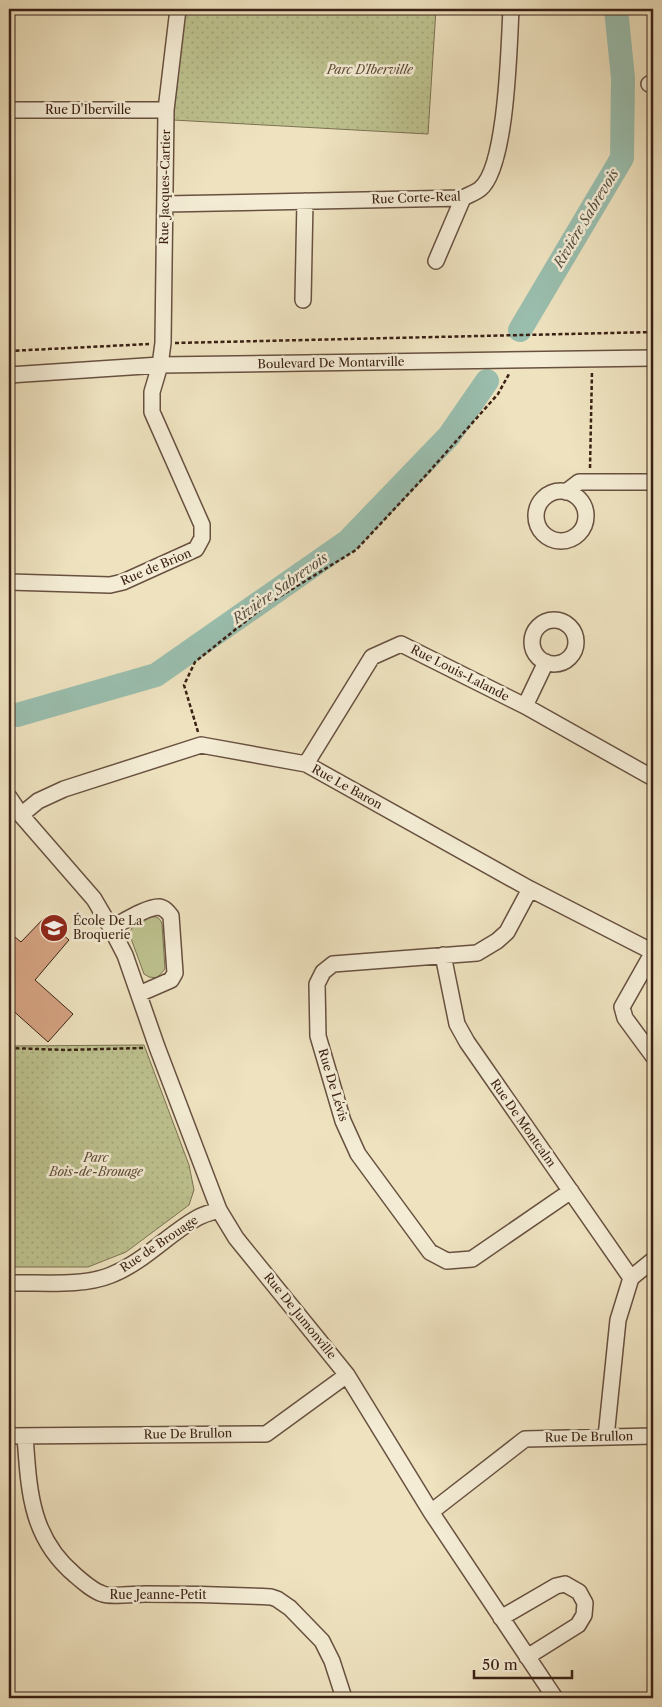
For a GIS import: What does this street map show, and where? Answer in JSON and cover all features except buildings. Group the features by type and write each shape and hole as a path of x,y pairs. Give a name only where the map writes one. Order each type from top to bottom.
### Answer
{"street":[{"name":"Rue Jacques-Cartier","path":"160,366 164,343 166,110 178,9"},
{"name":"Rue Corte-Real","path":"166,204 463,198 481,189 493,168 501,135 510,9"},
{"name":"Rue D'Iberville","path":"9,110 166,110"},
{"path":"436,261 463,198"},
{"path":"303,300 305,201"},
{"name":"Boulevard De Montarville","path":"9,375 160,366 653,358"},
{"name":"Rue de Brion","path":"9,582 110,585 123,582 196,549 202,538 202,525 152,412 152,392 160,366"},
{"path":"566,492 579,482 653,482"},
{"name":"Rue Louis-Lalande","path":"306,764 372,657 401,644 525,706 653,778"},
{"name":"Rue Louis-Lalande","path":"525,706 546,662"},
{"name":"Rue Le Baron","path":"21,814 38,801 64,790 201,745 306,764 530,889 653,952 622,1007 625,1018 653,1056"},
{"name":"Rue De Jumonville","path":"10,801 94,899 111,928 139,994 157,1047 219,1210 236,1238 347,1375 431,1512 555,1698"},
{"name":"Rue De Lévis","path":"530,889 507,932 497,941 477,952 333,964 323,972 317,984 318,1036 343,1121 358,1154 430,1252 447,1261 472,1259 571,1191"},
{"path":"111,928 147,910 158,907 165,909 171,916 175,973 171,980 139,994"},
{"name":"Rue De Montcalm","path":"443,955 457,1024 467,1042 631,1278"},
{"name":"Rue de Brouage","path":"9,1282 88,1282 111,1275 139,1260 190,1222 200,1216 219,1210"},
{"path":"606,1437 618,1320 631,1278 653,1260"},
{"name":"Rue De Brullon","path":"9,1436 266,1434 347,1375"},
{"name":"Rue Jeanne-Petit","path":"25,1436 30,1499 36,1518 51,1550 79,1579 104,1595 209,1595 271,1597 277,1599 290,1608 322,1641 332,1661 344,1698"},
{"name":"Rue De Brullon","path":"431,1512 525,1439 653,1436"},
{"path":"502,1618 556,1586 565,1584 579,1592 585,1603 584,1615 578,1625 527,1656"}],"path":[{"name":"Boulevard De Montarville","path":"9,351 164,343 653,332"},
{"path":"590,482 593,359"},
{"path":"201,745 184,685 195,662 266,605 356,550 498,394 517,361"},
{"path":"9,1048 65,1050 157,1047"}],"green space":[{"name":"Parc D'Iberville","path":"185,9 436,9 428,134 173,120"},
{"path":"151,917 158,918 162,924 165,969 157,978 144,974 129,933 132,928"},
{"name":"Parc Bois-de-Brouage","path":"144,1045 189,1165 194,1190 189,1205 126,1252 88,1267 9,1267 9,1046"}],"waterway":[{"name":"Rivière Sabrevois","path":"520,330 622,158 623,78 616,9"},
{"name":"Rivière Sabrevois","path":"17,715 156,675 348,541 449,436 487,381"}],"place":[{"name":"École De La Broquerie","path":"54,928"}]}
